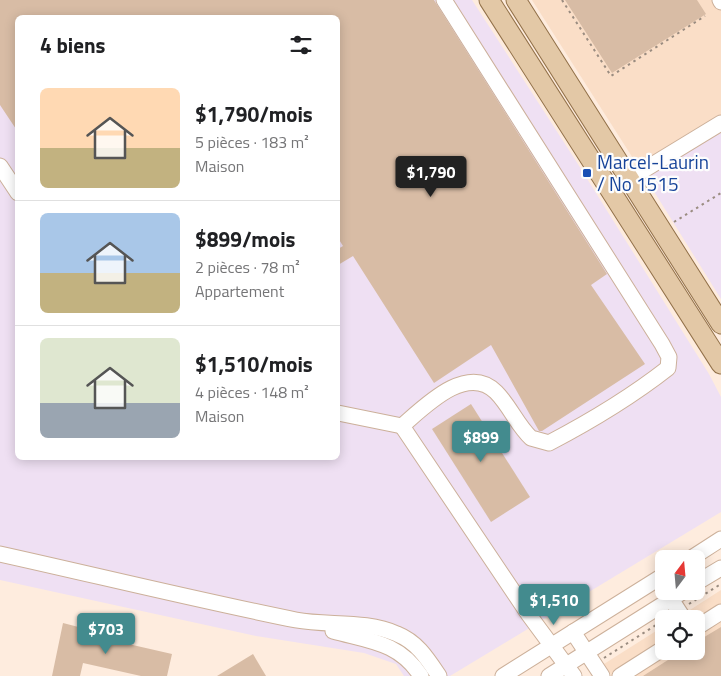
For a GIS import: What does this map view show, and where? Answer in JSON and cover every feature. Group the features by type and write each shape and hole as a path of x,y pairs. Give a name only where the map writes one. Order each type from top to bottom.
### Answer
{"main road":[{"path":"489,0 721,364"},
{"path":"516,0 721,324"},
{"path":"610,191 629,179"}],"street":[{"path":"402,426 425,407 461,383 478,382 497,393 530,438 549,443 645,386 668,368 669,362 667,352 444,0"},
{"path":"629,179 721,122"},
{"path":"0,166 15,188"},
{"path":"340,413 402,426 492,562 570,671"},
{"path":"704,550 721,539"},
{"path":"0,554 173,595 300,621 396,650 411,661 421,676"},
{"path":"705,578 721,568"},
{"path":"503,676 655,581"},
{"path":"549,676 570,671 587,652 681,604"},
{"path":"705,622 721,612"},
{"path":"300,621 370,628 396,633 417,646 439,676"},
{"path":"573,632 602,676"},
{"path":"629,674 655,655"}],"path":[{"path":"562,0 611,76 705,16"},
{"path":"669,225 721,193"},
{"path":"681,604 721,584"},
{"path":"601,660 655,626"}],"shaded area":[{"path":"0,0 472,0 576,161 709,374 721,397 721,512 658,550 655,550 655,552 450,676 404,676 396,664 364,653 256,636 0,580"},
{"path":"532,0 721,0 721,131 645,177"},
{"path":"721,131 721,299 645,177"},
{"path":"721,590 721,676 612,676 604,664 655,632 655,660 705,660 705,610 690,610"}],"building":[{"path":"0,0 434,0 607,274 591,285 645,364 542,431 539,431 491,345 434,383 353,256 340,264 340,248 343,246 340,241 340,15 15,15 15,128 0,105"},
{"path":"565,0 697,0 706,14 612,73"},
{"path":"471,404 530,497 491,522 432,429"},
{"path":"63,623 90,630 89,635 172,654 167,676 141,676 83,663 80,676 52,676"},
{"path":"721,627 721,676 643,676 668,660 705,660 705,637"},
{"path":"253,654 266,676 217,676"}],"place":[{"name":"Marcel-Laurin / No 1515","path":"587,173"}]}
